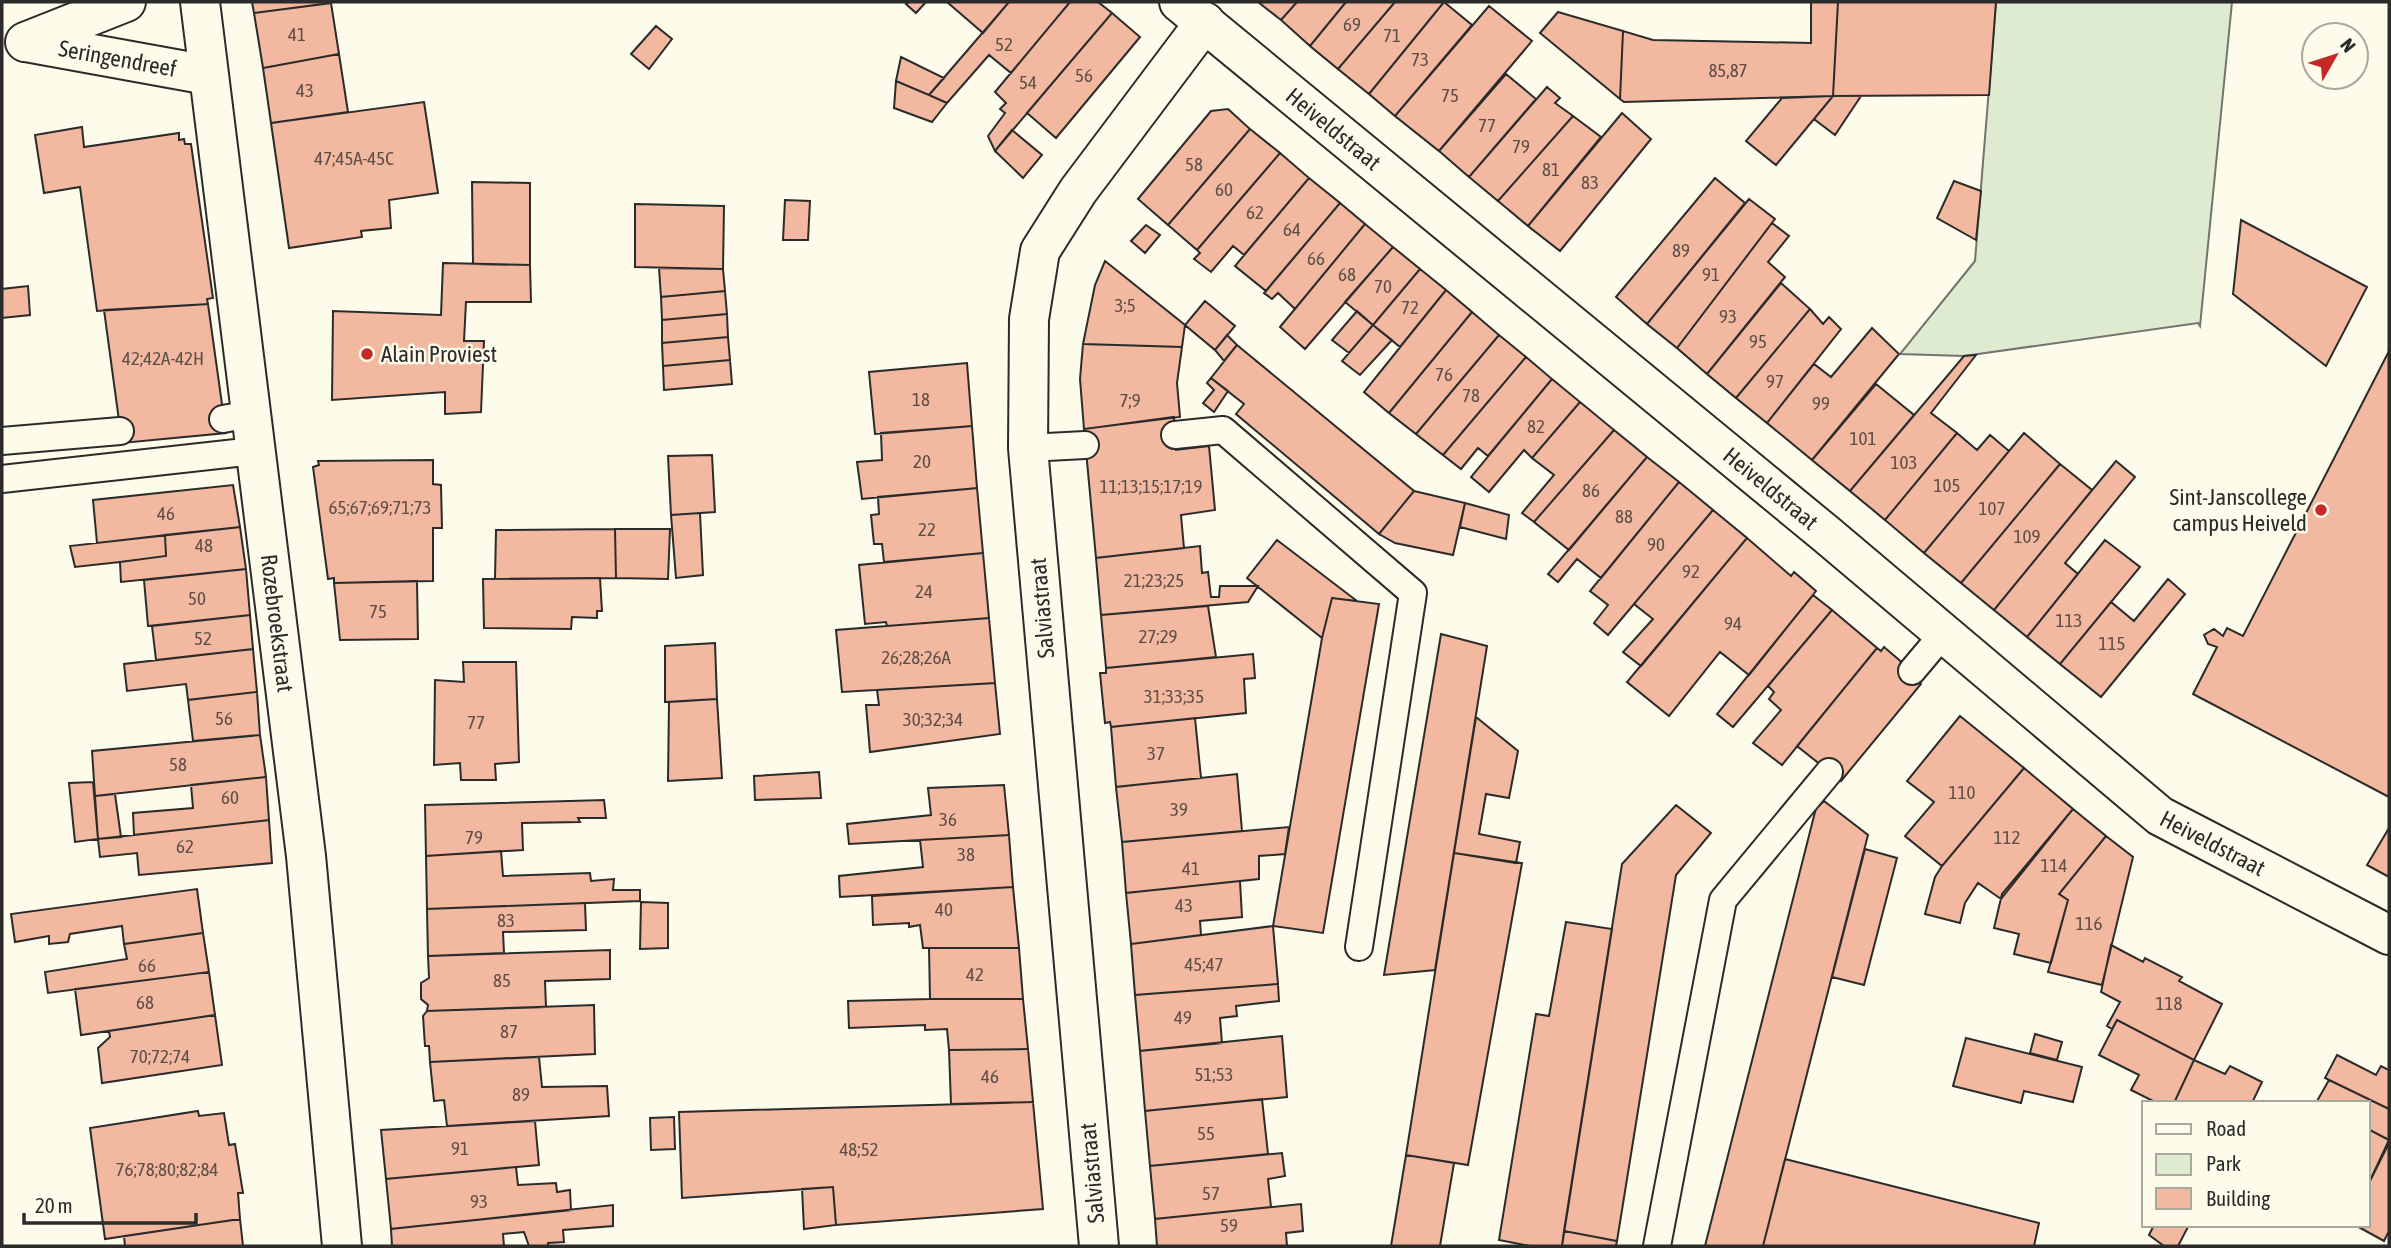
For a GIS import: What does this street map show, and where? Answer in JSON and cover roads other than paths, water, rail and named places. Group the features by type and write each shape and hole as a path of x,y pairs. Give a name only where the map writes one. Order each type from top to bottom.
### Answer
{"street":[{"name":"Seringendreef","path":"14,44 126,2"},
{"name":"Rozebroekstraat","path":"200,2 243,428 306,856 342,1246"},
{"name":"Salviastraat","path":"1099,1246 1028,448 1029,319 1040,251 1192,12"},
{"name":"Heiveldstraat","path":"1192,12 1944,633 2160,816 2389,935"},
{"name":"Seringendreef","path":"14,44 208,75"}],"lane":[{"path":"2,479 243,428"},
{"path":"1175,435 1223,430 1413,593 1360,947"},
{"path":"2,440 120,431"},
{"path":"1028,448 1086,445"},
{"path":"1912,671 1944,633"},
{"path":"1657,1246 1723,900 1829,772"}],"place":[{"name":"Alain Proviest","path":"367,354"},
{"name":"Sint-Janscollege campus Heiveld","path":"2321,510"}]}
